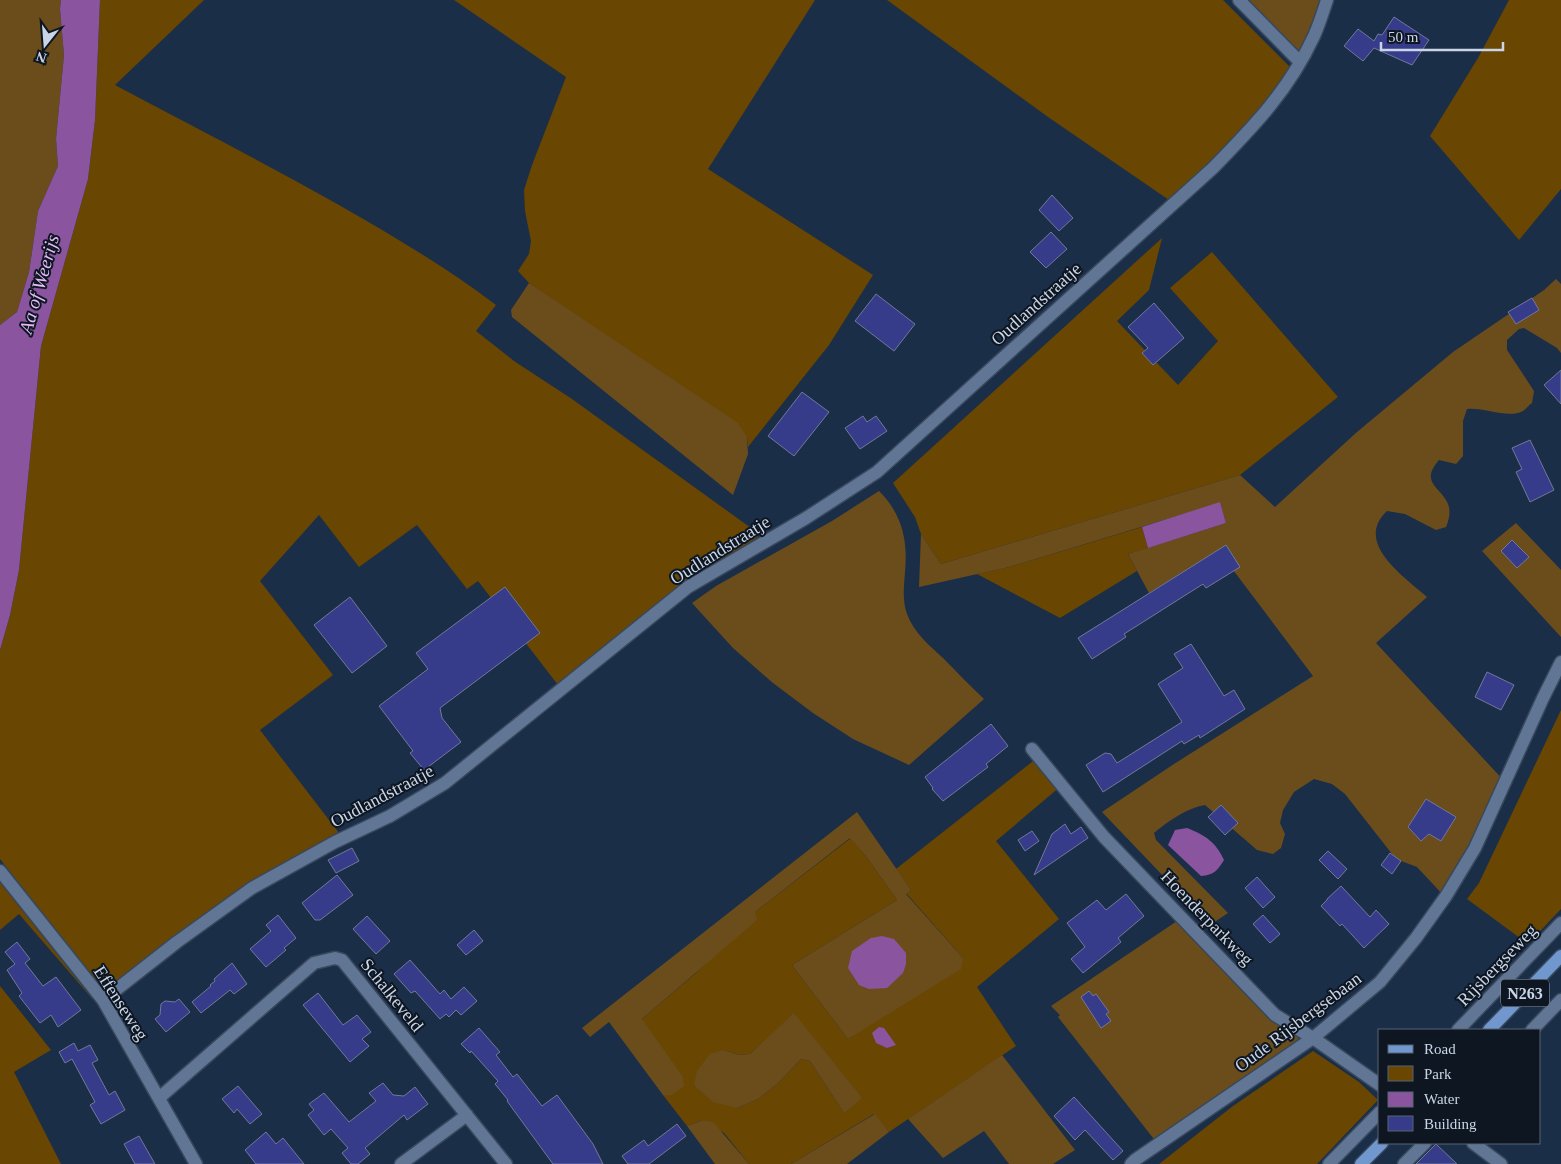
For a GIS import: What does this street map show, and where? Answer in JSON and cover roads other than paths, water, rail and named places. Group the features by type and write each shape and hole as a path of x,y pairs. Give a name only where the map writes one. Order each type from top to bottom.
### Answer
{"main road":[{"name":"N263","path":"1491,1029 1561,956"},
{"path":"1361,1164 1381,1144"}],"street":[{"path":"1240,0 1300,62"},
{"name":"Oudlandstraatje","path":"102,1000 177,942 252,888 335,842 390,816 445,783 688,587 806,518 877,472 1213,168 1256,123 1283,90 1300,62 1315,35 1327,0"},
{"name":"Oude Rijsbergsebaan","path":"1132,1164 1135,1160 1313,1038 1380,982 1416,938 1446,896 1475,848 1561,662"},
{"name":"Hoenderparkweg","path":"1032,749 1104,837 1276,1015 1313,1038 1378,1084"},
{"name":"Effenseweg","path":"0,871 102,1000 196,1164"},
{"name":"Rijsbergseweg","path":"1459,1029 1561,923"},
{"name":"Schalkeveld","path":"159,1098 314,963 335,958 342,960 506,1164"},
{"path":"1533,1029 1561,1000"},
{"path":"1329,1164 1378,1114"},
{"path":"401,1164 467,1115"},
{"path":"1404,1164 1424,1144"},
{"path":"1474,1144 1501,1164"}],"water":[{"name":"Aa of Weerijs","path":"61,0 100,0 95,120 88,179 41,346 19,570 10,615 0,650 0,325 17,312 29,272 38,211 58,166 56,139 64,55"},
{"path":"1220,502 1226,523 1148,548 1142,527"},
{"path":"1187,828 1209,840 1221,854 1224,860 1218,869 1212,873 1201,876 1168,845 1175,830"},
{"path":"882,936 894,939 906,953 906,964 903,973 887,988 869,989 859,985 848,968 852,951 871,938"},
{"path":"879,1027 884,1028 896,1045 887,1048 876,1043 872,1033"}]}
